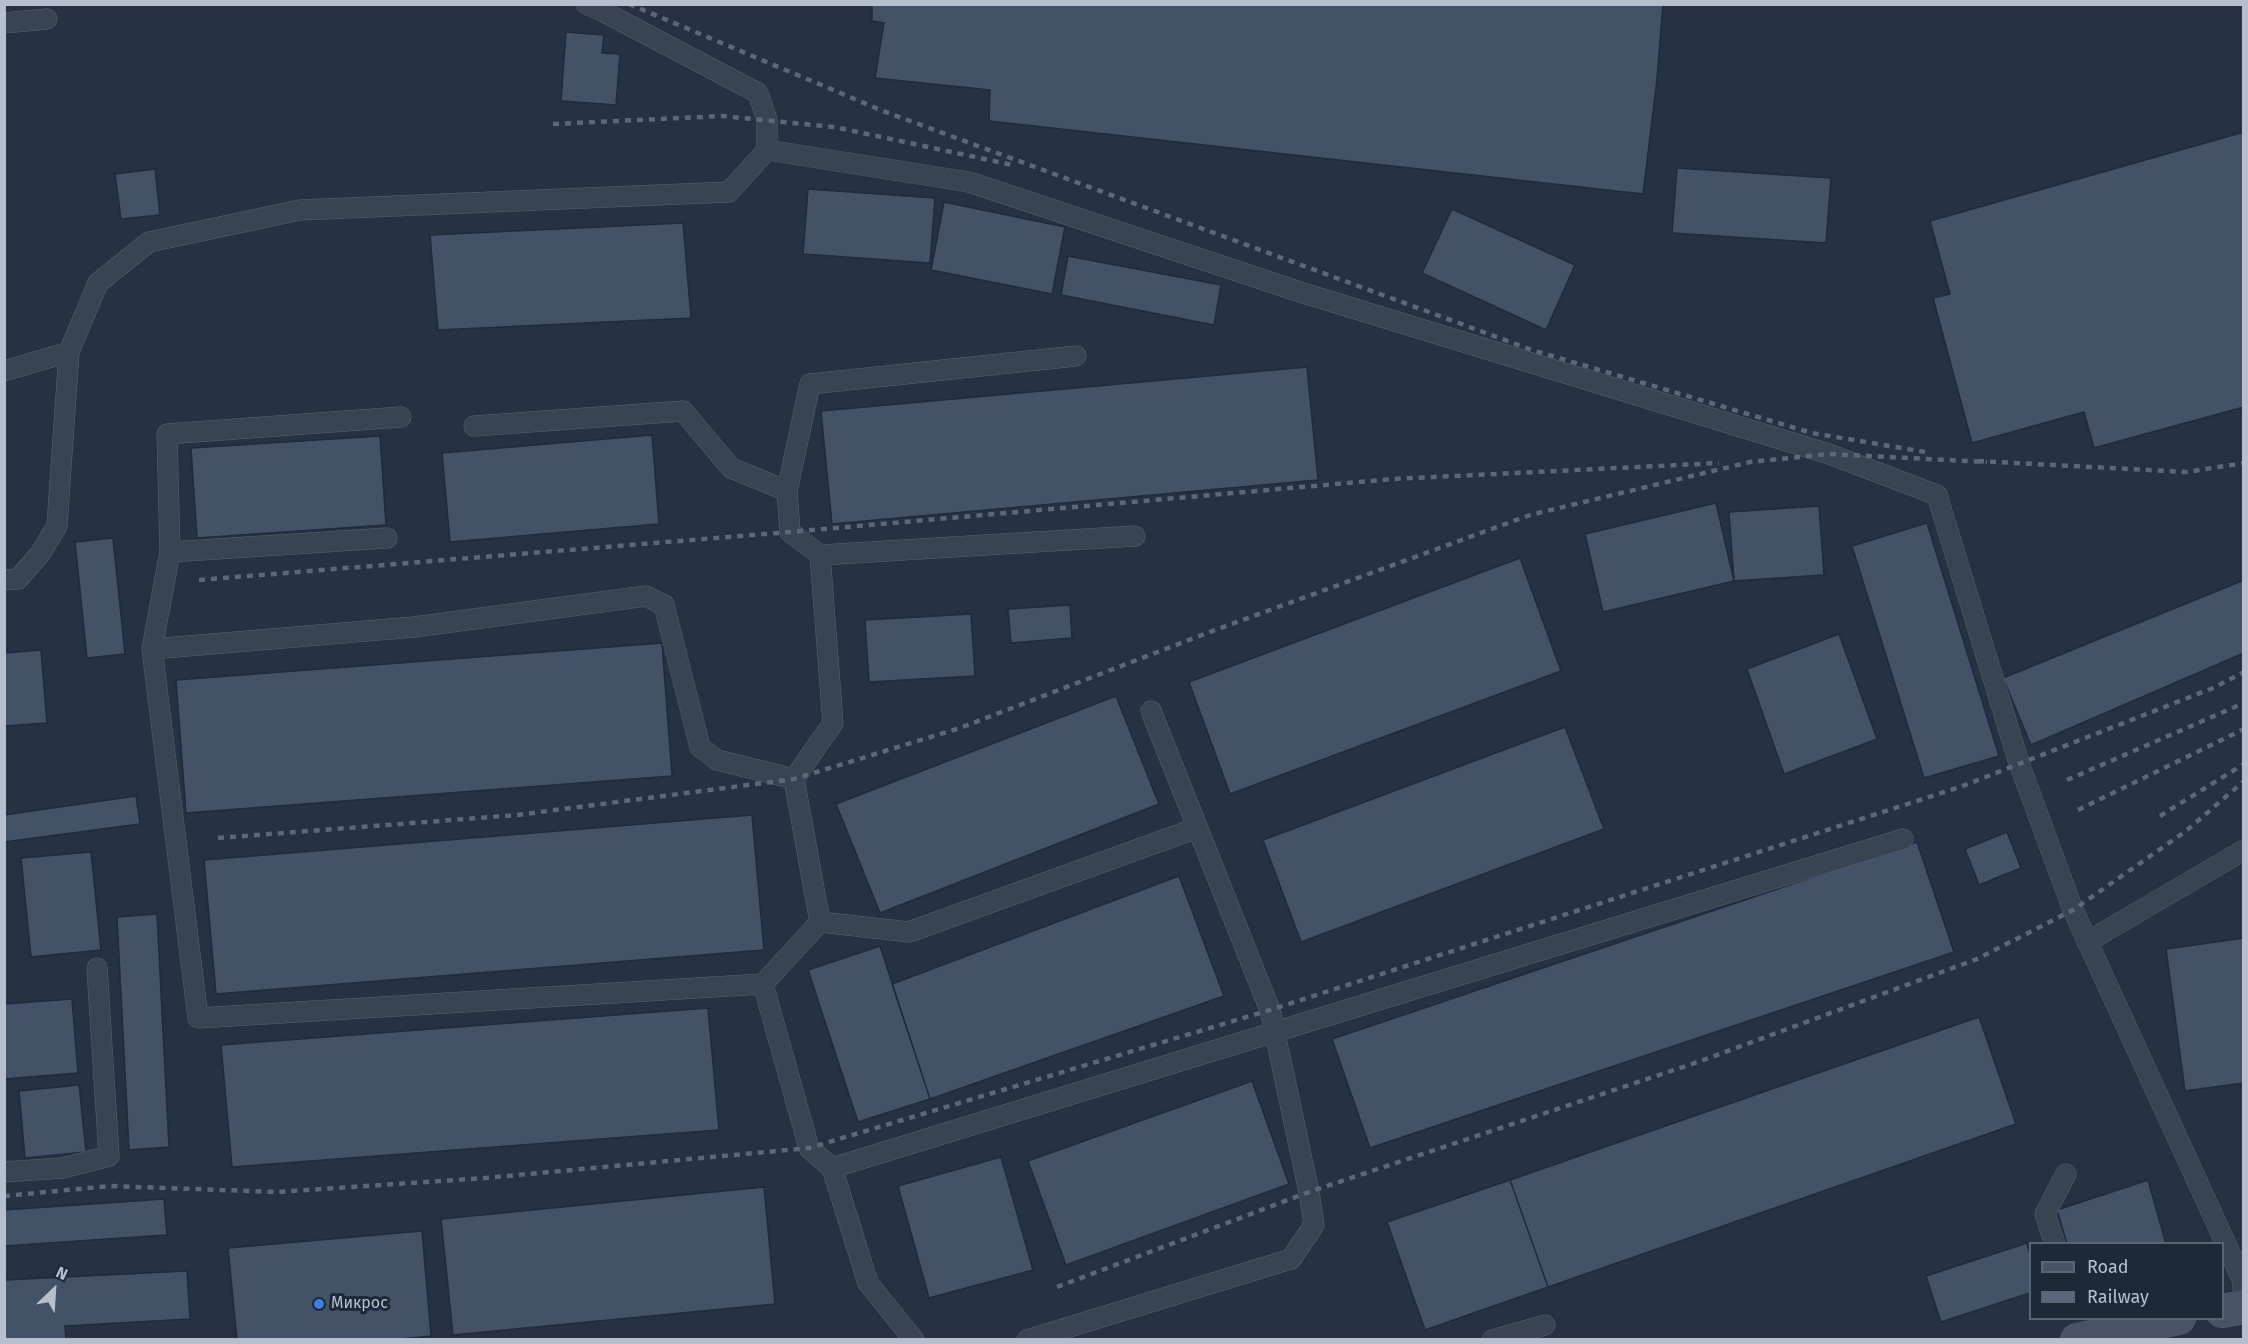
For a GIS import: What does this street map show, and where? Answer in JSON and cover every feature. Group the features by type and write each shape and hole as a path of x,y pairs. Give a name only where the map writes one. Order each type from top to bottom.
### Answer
{"street":[{"path":"2224,1311 2244,1307"},
{"path":"2080,1332 2165,1320"}],"lane":[{"path":"4,580 18,579 40,554 57,526 69,352 98,283 149,242 300,210 729,192 767,150 766,120 758,93 586,4"},
{"path":"4,23 47,19"},
{"path":"767,150 969,182 1300,292 1829,454 1937,495 2019,763 2073,910 2242,1279 2244,1297"},
{"path":"4,370 69,352"},
{"path":"1076,357 810,384 787,490 790,532 820,555 1135,536"},
{"path":"474,426 683,411 731,468 787,490"},
{"path":"401,417 167,434 170,552 152,649 198,1018 763,984 820,922"},
{"path":"170,552 387,538"},
{"path":"820,555 833,723 794,779 820,922"},
{"path":"152,649 414,627 646,596 664,605 700,747 717,760 794,779"},
{"path":"1027,1340 1291,1259 1314,1225 1270,1010 1151,711"},
{"path":"820,922 909,932 1197,828"},
{"path":"832,1168 1903,839"},
{"path":"2087,942 2244,850"},
{"path":"4,1172 63,1168 109,1156 97,968"},
{"path":"763,984 809,1148 832,1168 868,1283 914,1340"},
{"path":"2054,1242 2045,1214 2066,1174"},
{"path":"1492,1340 1545,1325"}],"building":[{"path":"872,4 1663,4 1657,79 1643,194 989,121 990,90 875,78 884,23 872,21"},
{"path":"566,32 604,35 602,53 620,54 616,105 561,101"},
{"path":"2244,132 2244,407 2094,448 2084,412 1972,443 1933,298 1950,294 1930,221"},
{"path":"1677,168 1831,178 1826,243 1672,233"},
{"path":"155,169 160,215 121,219 115,174"},
{"path":"808,189 935,198 930,263 803,254"},
{"path":"944,202 1065,227 1052,294 931,270"},
{"path":"1452,209 1575,265 1546,330 1422,273"},
{"path":"683,223 691,318 438,330 430,235"},
{"path":"1068,256 1221,285 1214,325 1061,295"},
{"path":"1307,367 1318,480 832,524 821,411"},
{"path":"652,435 659,524 450,542 442,453"},
{"path":"380,436 386,525 197,538 191,448"},
{"path":"1716,503 1734,581 1603,612 1585,534"},
{"path":"1819,506 1824,575 1734,581 1729,512"},
{"path":"1927,523 1999,756 1924,778 1852,546"},
{"path":"113,538 125,654 87,658 75,542"},
{"path":"1520,558 1561,671 1230,794 1189,682"},
{"path":"2244,580 2244,653 2031,745 2003,678"},
{"path":"1070,605 1072,638 1011,643 1008,609"},
{"path":"971,614 975,676 869,682 865,620"},
{"path":"1839,634 1877,739 1784,774 1747,669"},
{"path":"662,643 672,776 186,813 176,680"},
{"path":"41,650 47,723 4,726 4,653"},
{"path":"1116,696 1159,804 880,913 836,804"},
{"path":"1565,727 1604,829 1301,942 1263,840"},
{"path":"136,796 140,824 4,842 4,815"},
{"path":"752,815 764,950 216,994 204,860"},
{"path":"2007,832 2021,868 1979,885 1965,849"},
{"path":"1917,842 1954,952 1370,1148 1332,1039"},
{"path":"91,852 101,950 31,957 21,858"},
{"path":"1179,876 1224,996 930,1099 892,984"},
{"path":"157,914 169,1147 129,1150 117,917"},
{"path":"2244,938 2244,1083 2185,1091 2166,949"},
{"path":"880,946 930,1099 858,1122 808,970"},
{"path":"72,999 78,1073 4,1079 4,1004"},
{"path":"708,1008 719,1130 232,1167 221,1045"},
{"path":"1979,1017 2016,1124 1548,1287 1510,1180"},
{"path":"1252,1081 1289,1184 1066,1265 1028,1161"},
{"path":"79,1085 86,1152 25,1158 19,1091"},
{"path":"1001,1157 1033,1270 929,1298 898,1186"},
{"path":"1510,1180 1548,1287 1425,1330 1387,1222"},
{"path":"2148,1180 2165,1242 2066,1242 2057,1210"},
{"path":"764,1187 775,1304 453,1335 441,1219"},
{"path":"164,1199 167,1235 4,1246 4,1210"},
{"path":"422,1231 431,1336 389,1340 237,1340 228,1248"},
{"path":"2027,1243 2029,1293 1941,1322 1926,1276"},
{"path":"187,1271 190,1319 65,1326 66,1340 4,1340 4,1280"}],"railway":[{"path":"629,4 883,111 1532,350 1812,433 1925,452"},
{"path":"553,124 722,116 834,127 1013,165"},
{"path":"218,838 517,815 794,779 960,728 1207,633 1530,515 1750,462 1829,454 1987,462"},
{"path":"1978,461 2187,472 2244,463"},
{"path":"199,580 790,532 1393,479 1719,463"},
{"path":"4,1196 110,1186 277,1192 485,1178 809,1148 1270,1010 1960,787 2213,688 2244,672"},
{"path":"2067,780 2244,703"},
{"path":"2078,810 2244,729"},
{"path":"2160,816 2244,764"},
{"path":"1057,1287 1309,1192 1698,1062 1977,959 2073,910 2186,831 2244,781"}],"place":[{"name":"Микрос","path":"319,1304"}]}
